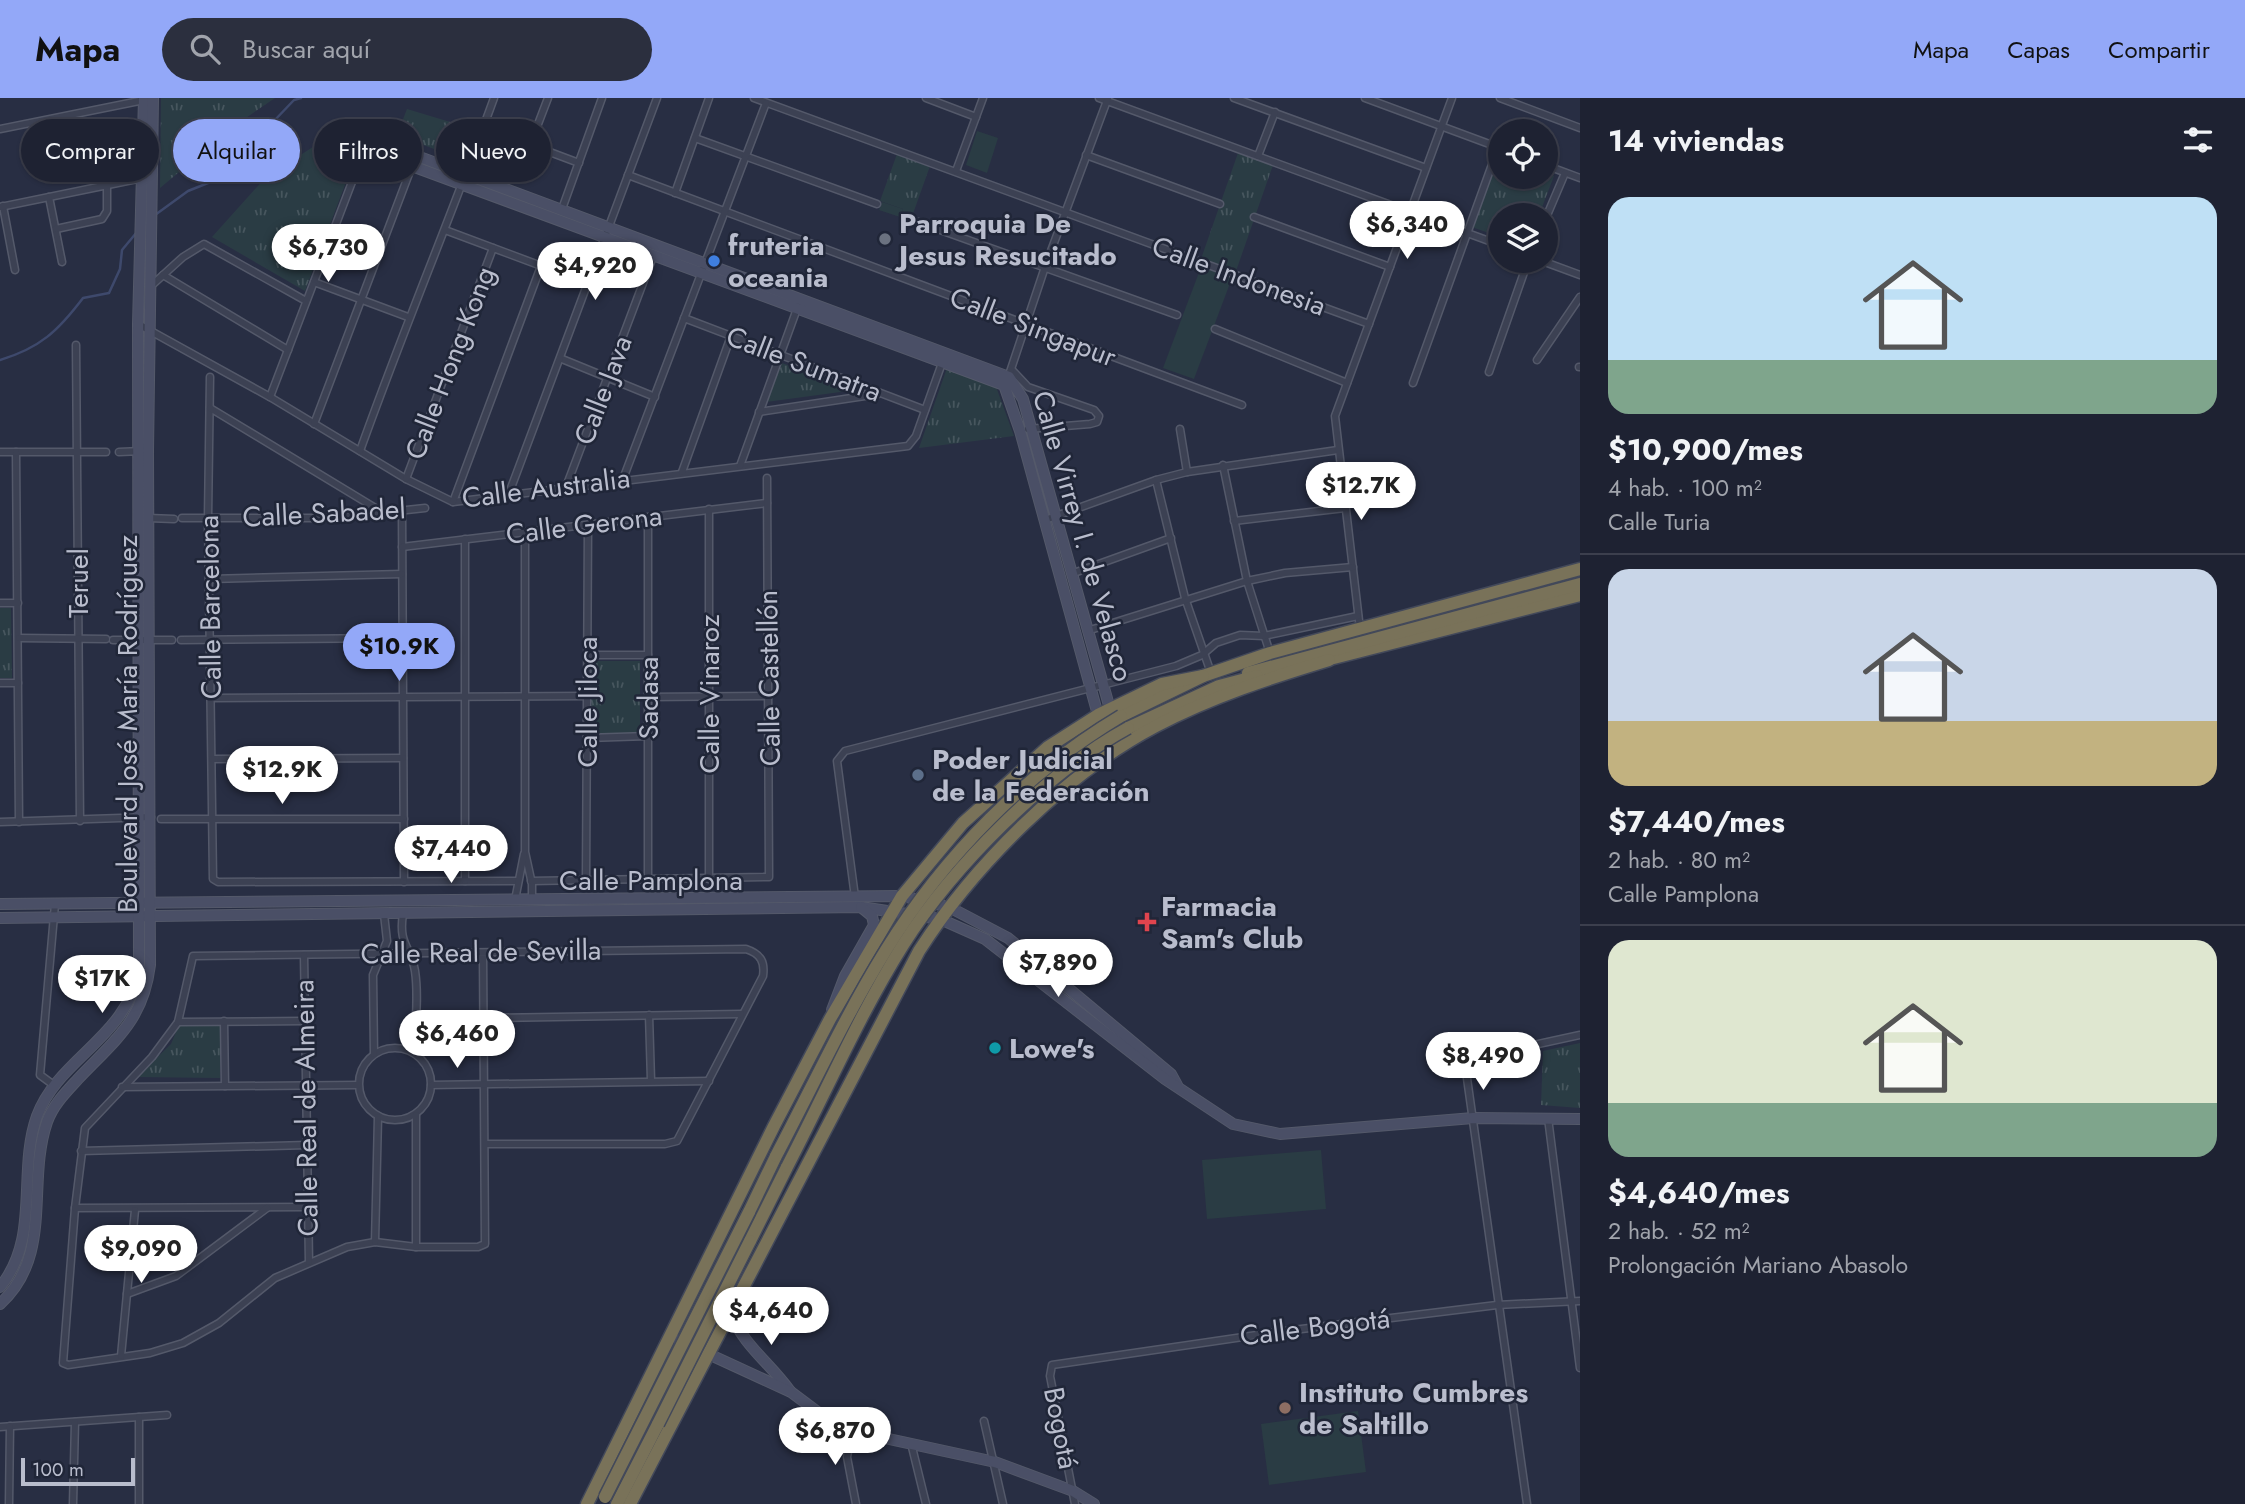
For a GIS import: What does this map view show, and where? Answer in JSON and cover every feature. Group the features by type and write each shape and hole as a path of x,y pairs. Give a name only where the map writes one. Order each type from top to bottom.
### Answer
{"highway":[{"path":"608,1502 774,1161 871,975 915,906 958,854 1024,788 1076,744 1121,716 1207,675 1359,623 1580,569"},
{"path":"608,1502 658,1424 890,967 915,926 969,862 1033,797 1073,763 1128,728 1251,672 1580,584"},
{"path":"630,1504 706,1354 919,951 948,907 1011,838 1047,804 1134,739 1213,699 1329,660 1580,595"},
{"path":"1219,686 1288,667 1329,660"},
{"path":"587,1504 830,1019 878,942 902,896 936,852 1010,779 1048,747 1104,712 1162,684 1207,675"},
{"path":"936,852 937,866 946,883 964,892"},
{"path":"878,942 898,934 911,940 919,951"},
{"path":"772,1196 814,1153"},
{"path":"745,1190 774,1161"},
{"path":"593,1504 614,1453"}],"street":[{"path":"487,119 494,98"},
{"path":"540,119 548,98"},
{"path":"562,209 602,98"},
{"path":"508,496 562,359 587,283 657,98"},
{"path":"675,193 709,98"},
{"name":"Calle Indonesia","path":"754,98 1369,324"},
{"path":"926,98 976,117"},
{"path":"956,171 983,98"},
{"path":"1098,98 1488,241"},
{"path":"1234,98 1426,168"},
{"path":"1365,98 1488,144"},
{"path":"855,897 837,761 840,754 1097,684 1176,666 1202,655 1210,646 1241,635 1264,636 1359,623 1335,415 1452,98"},
{"path":"1500,98 1580,128"},
{"path":"0,129 148,99"},
{"name":"Boulevard José María Rodríguez","path":"147,119 148,99"},
{"path":"1008,378 1045,267 1108,100"},
{"path":"623,479 766,103"},
{"path":"1258,156 1275,112"},
{"path":"695,138 877,204"},
{"path":"551,153 579,163"},
{"path":"1086,155 1220,204"},
{"path":"1558,170 1580,178"},
{"path":"1552,203 1565,173"},
{"name":"Calle Singapur","path":"628,175 1242,405"},
{"path":"1413,383 1488,176"},
{"path":"15,270 1,207 124,182"},
{"name":"Boulevard José María Rodríguez","path":"144,640 148,518 143,451 150,287 146,182"},
{"path":"270,397 351,182"},
{"path":"314,424 406,182"},
{"path":"360,451 408,317 463,182"},
{"path":"472,182 704,267 942,363 1008,378"},
{"path":"474,182 562,209 654,254 704,267"},
{"path":"56,229 104,217 107,185"},
{"name":"Boulevard José María Rodríguez","path":"0,1304 24,1273 33,1245 41,1150 52,1110 131,1022 144,1000 150,965 151,818 144,640 143,451 138,324 146,193"},
{"path":"49,197 61,262"},
{"path":"1254,217 1390,267"},
{"path":"918,222 1177,315"},
{"path":"445,230 587,283"},
{"path":"150,287 202,245 210,246 306,302"},
{"name":"Calle Hong Kong","path":"406,479 493,248"},
{"name":"Calle Java","path":"566,488 654,254"},
{"path":"453,502 541,266"},
{"path":"1558,267 1580,275"},
{"path":"1489,372 1524,273"},
{"path":"163,275 288,350"},
{"path":"314,282 408,317"},
{"path":"1537,359 1580,297"},
{"path":"740,466 799,304"},
{"path":"799,304 1094,410 1099,419 1090,424 1020,431"},
{"name":"Calle Sumatra","path":"684,318 925,410"},
{"name":"Calle Australia","path":"138,324 270,397 406,479 453,502 908,446 942,363"},
{"path":"1215,329 1347,383"},
{"path":"682,472 731,336"},
{"name":"Teruel","path":"76,345 80,821"},
{"path":"562,359 655,397"},
{"name":"Calle Barcelona","path":"210,377 208,518 213,879 218,882 404,882"},
{"name":"Calle Virrey I. de Velasco","path":"1008,378 1021,394 1032,428 1050,518 1104,712"},
{"name":"Calle Virrey I. de Velasco","path":"1008,378 1020,431 1071,574 1087,631 1097,684"},
{"path":"760,412 880,394"},
{"path":"210,408 382,512"},
{"path":"1180,429 1188,472"},
{"path":"1050,518 1156,480 1188,472 1338,450"},
{"path":"119,452 143,451"},
{"path":"0,452 106,452"},
{"path":"16,452 19,822"},
{"path":"1223,466 1247,581 1270,653"},
{"name":"Calle Castellón","path":"767,478 769,877"},
{"path":"1156,480 1207,675"},
{"name":"Calle Gerona","path":"402,547 767,503"},
{"name":"Calle Sabadel","path":"148,518 333,518 425,508"},
{"path":"1234,521 1345,508"},
{"name":"Calle Vinaroz","path":"709,509 709,879"},
{"path":"402,510 404,882 516,881"},
{"name":"Sadasa","path":"648,517 648,879"},
{"name":"Calle Jiloca","path":"586,880 589,525"},
{"path":"525,533 525,852 532,900"},
{"path":"1071,574 1171,538"},
{"path":"464,881 465,539"},
{"path":"1087,631 1185,598 1247,581 1285,573 1353,568"},
{"path":"210,579 402,575"},
{"path":"0,603 18,603"},
{"path":"19,638 172,640"},
{"path":"181,640 402,638"},
{"path":"587,655 648,656"},
{"path":"0,683 18,683"},
{"path":"212,698 587,696"},
{"path":"648,697 769,696"},
{"path":"587,737 648,736"},
{"path":"212,759 403,758"},
{"path":"0,822 151,818 404,819"},
{"name":"Boulevard José María Rodríguez","path":"0,1287 13,1268 25,1229 34,1125 44,1101 114,1025 132,998 139,968 140,916 151,818"},
{"path":"515,900 516,881 525,852"},
{"name":"Calle Pamplona","path":"531,881 769,877"},
{"path":"0,904 902,896 948,907 998,932 1171,1074 1177,1085"},
{"path":"486,913 521,907 532,900"},
{"path":"305,902 299,909 305,915"},
{"path":"55,904 40,1075 55,1086"},
{"path":"830,1019 845,976 874,925 872,916 861,907"},
{"path":"0,918 861,907 894,910 940,919 985,939 1040,979 1103,1033 1233,1124 1280,1134 1473,1118 1580,1119"},
{"path":"374,1054 373,975 387,940 384,914"},
{"path":"403,914 401,937 410,954 416,978 414,1054"},
{"name":"Calle Real de Sevilla","path":"178,1022 193,956 383,953 746,949 760,956 764,963 763,976 741,1014"},
{"path":"1025,952 1040,979"},
{"path":"304,1021 178,1022 152,1057 85,1128 75,1208 63,1363 68,1365 168,1349 199,1336 275,1278 347,1247 374,1242 416,1247 478,1247 485,1244 483,953"},
{"name":"Calle Real de Almeira","path":"304,955 309,1262"},
{"path":"484,1018 741,1014 677,1141 665,1144 485,1144"},
{"path":"649,1016 651,1080"},
{"path":"224,1021 225,1086"},
{"path":"1527,1504 1465,1068 1469,1059 1580,1035"},
{"path":"394,1048 414,1054 429,1073 429,1096 416,1115 404,1120 378,1117 368,1109 358,1085 360,1073 374,1054 394,1048"},
{"path":"431,1085 484,1082 709,1081"},
{"path":"122,1087 358,1085"},
{"path":"416,1115 416,1247"},
{"path":"374,1242 378,1117"},
{"path":"1548,1118 1580,1368"},
{"path":"81,1151 307,1145"},
{"path":"75,1208 135,1210 307,1207"},
{"path":"127,1294 177,1276 268,1208"},
{"path":"121,1356 135,1210"},
{"name":"Calle Bogotá","path":"1052,1365 1277,1332 1497,1305 1580,1301"},
{"path":"730,1313 742,1339 776,1372 791,1392"},
{"path":"672,1337 791,1392 822,1416 852,1431 995,1462 1073,1491 1094,1504"},
{"name":"Bogotá","path":"1052,1365 1050,1376 1075,1504"},
{"path":"0,1426 167,1415"},
{"path":"139,1417 139,1504"},
{"path":"984,1421 1003,1504"},
{"path":"74,1504 75,1422"},
{"path":"9,1504 10,1426"},
{"path":"852,1431 847,1457 856,1504"},
{"path":"911,1443 926,1504"}],"green space":[{"path":"161,98 275,98 244,119 173,119 173,177 160,188"},
{"path":"407,109 440,119 436,119 436,150 422,144 422,119 403,119"},
{"path":"977,131 998,138 987,173 966,165"},
{"path":"314,146 314,182 346,182 305,291 212,237 262,182 300,182 300,155"},
{"path":"1238,153 1273,165 1236,271 1201,259"},
{"path":"897,154 930,166 910,222 900,218 903,209 880,201"},
{"path":"1488,183 1488,189 1549,189 1544,203 1488,203 1488,233 1472,227"},
{"path":"882,202 903,209 900,217 879,210"},
{"path":"1201,267 1232,278 1194,379 1163,368"},
{"path":"782,363 855,390 766,402"},
{"path":"947,368 995,384 1014,436 919,448"},
{"path":"0,608 11,608 12,678 0,678"},
{"path":"591,661 640,661 640,734 591,733"},
{"path":"221,1024 220,1078 137,1077 171,1044 179,1025"},
{"path":"1580,1043 1580,1108 1541,1105 1543,1051"},
{"path":"1321,1150 1326,1209 1207,1219 1202,1160"},
{"path":"1358,1411 1366,1472 1269,1485 1261,1424"}],"waterway":[{"path":"155,215 188,191 233,173 273,122 294,100 301,98"},
{"path":"0,360 26,350 47,337 83,298 109,293 120,269 122,250 137,232"}],"place":[{"name":"Parroquia De Jesus Resucitado","path":"885,239"},
{"name":"fruteria oceania","path":"714,261"},
{"name":"Poder Judicial de la Federación","path":"918,775"},
{"name":"Farmacia Sam's Club","path":"1147,922"},
{"name":"Lowe's","path":"995,1048"},
{"name":"Instituto Cumbres de Saltillo","path":"1285,1408"}]}
